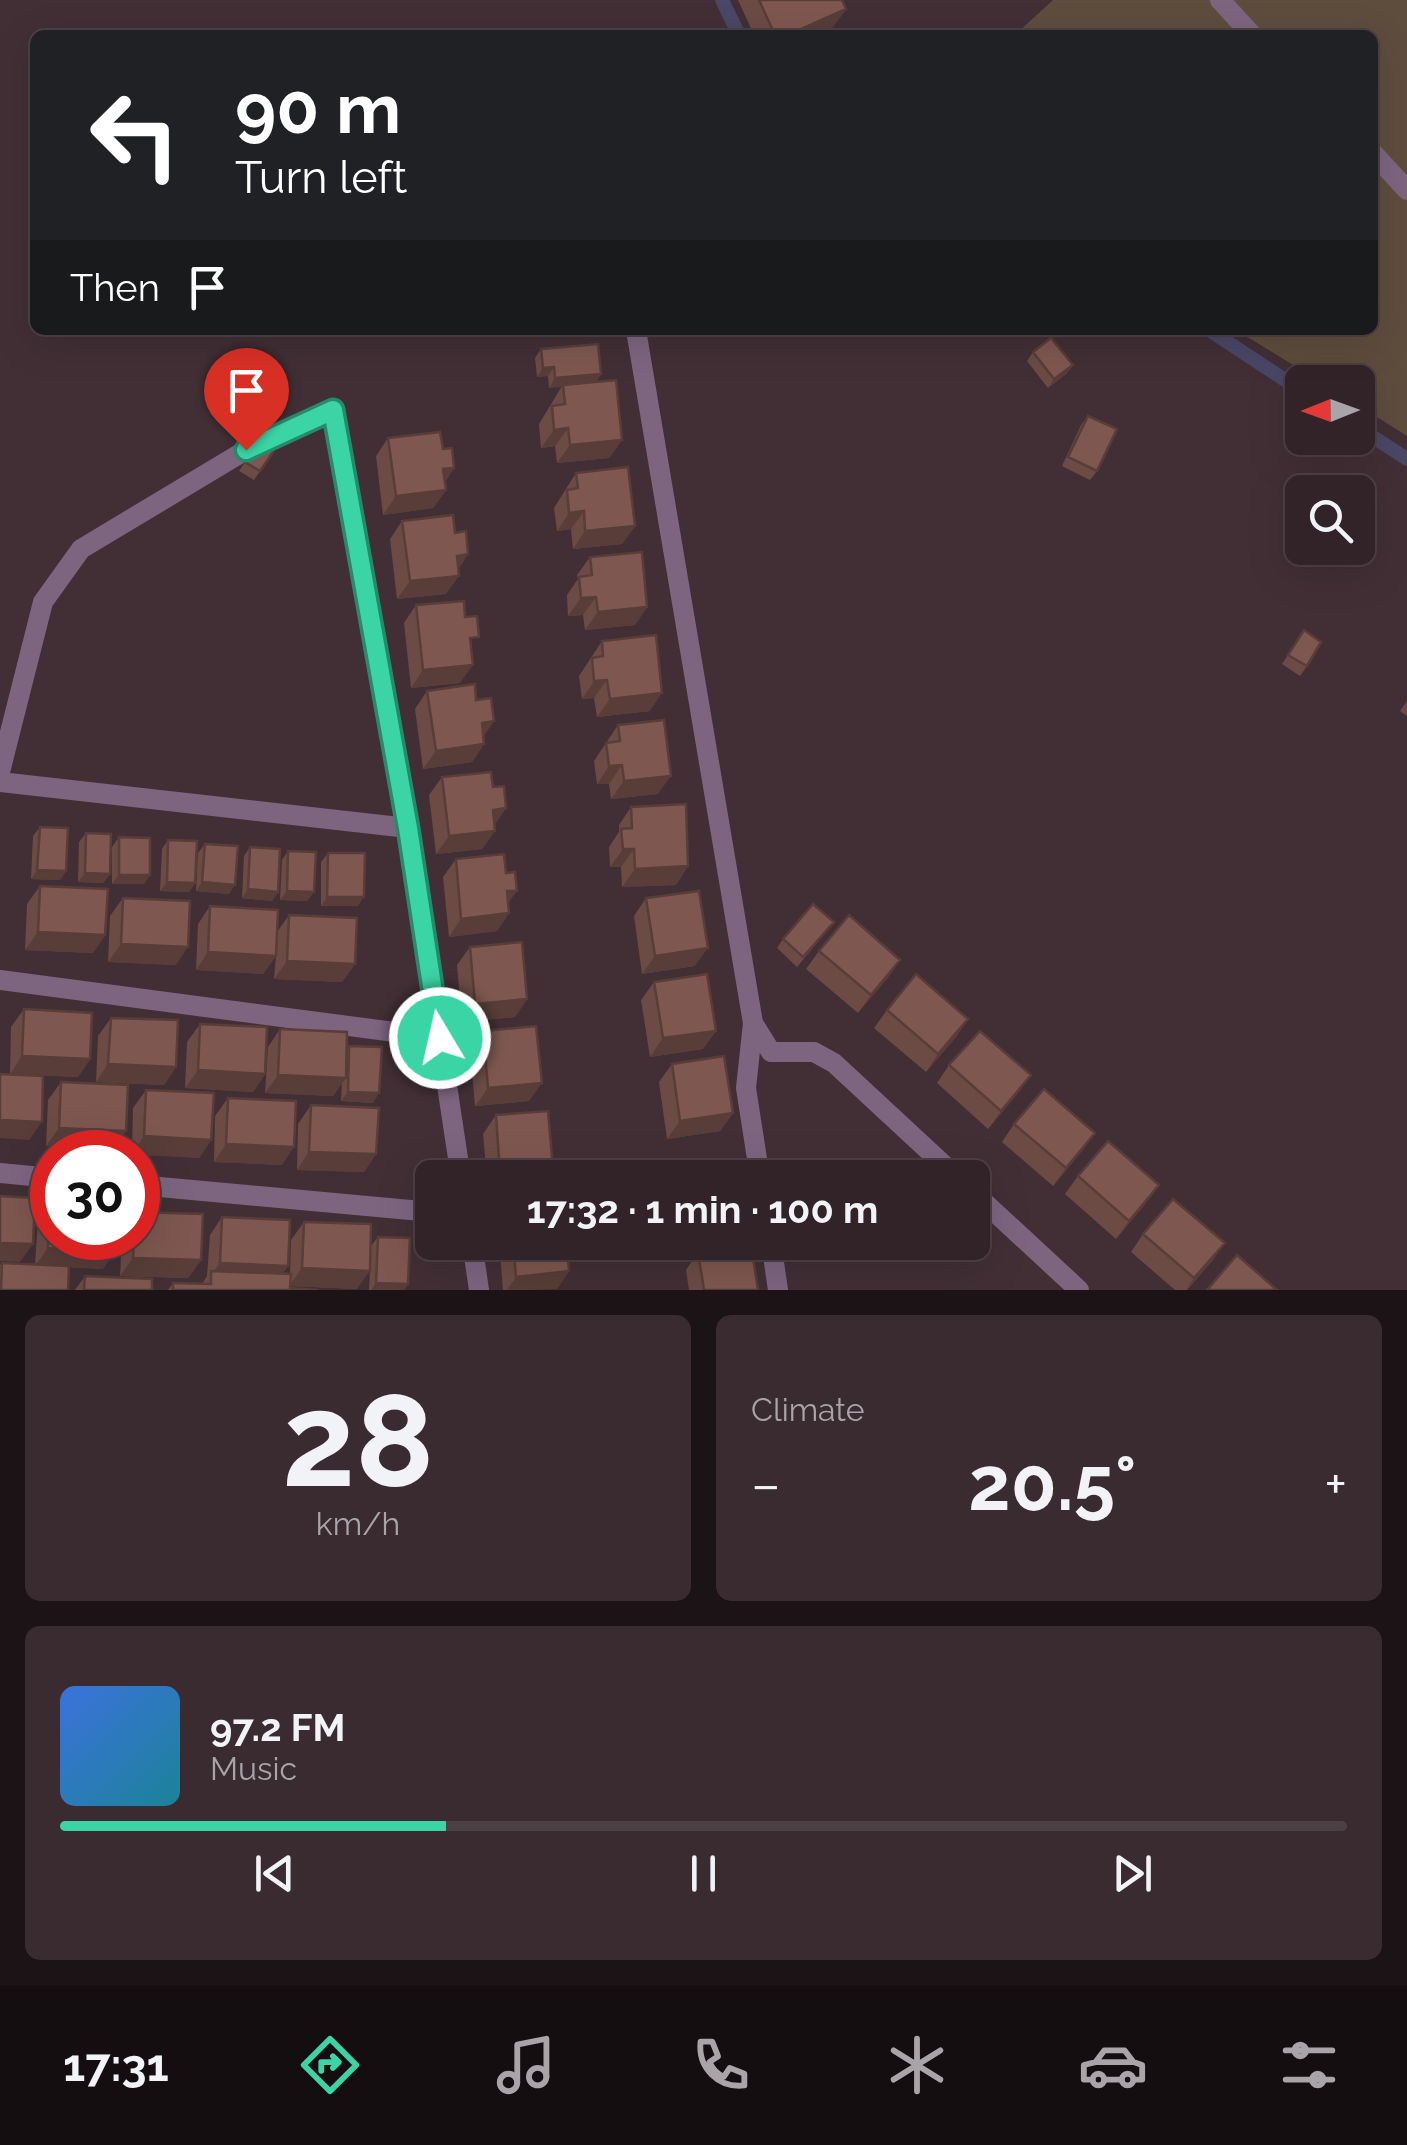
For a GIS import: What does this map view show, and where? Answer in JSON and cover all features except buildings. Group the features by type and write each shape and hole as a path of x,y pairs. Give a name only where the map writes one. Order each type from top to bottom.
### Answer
{"street":[{"path":"1220,0 1246,30"},
{"path":"1378,159 1407,190"},
{"path":"637,335 753,1023 746,1088 757,1160"},
{"path":"0,772 43,602 81,549 246,450 333,410 408,828 458,1160"},
{"path":"0,782 408,828"},
{"path":"0,980 440,1038"},
{"path":"753,1023 771,1052 814,1052 834,1064 938,1160"},
{"path":"0,1173 30,1176"},
{"path":"160,1187 415,1210"},
{"path":"990,1208 1079,1290"},
{"path":"475,1260 479,1290"},
{"path":"773,1260 778,1290"}],"shaded area":[{"path":"1053,0 1407,0 1407,436 1375,416 1375,365 1293,365 1244,335 1378,335 1378,30 1020,30"}],"waterway":[{"path":"722,0 737,30"},
{"path":"1217,335 1285,380"},
{"path":"1375,438 1407,459"}],"route":[{"path":"246,450 333,410 408,828 440,1038"}]}
